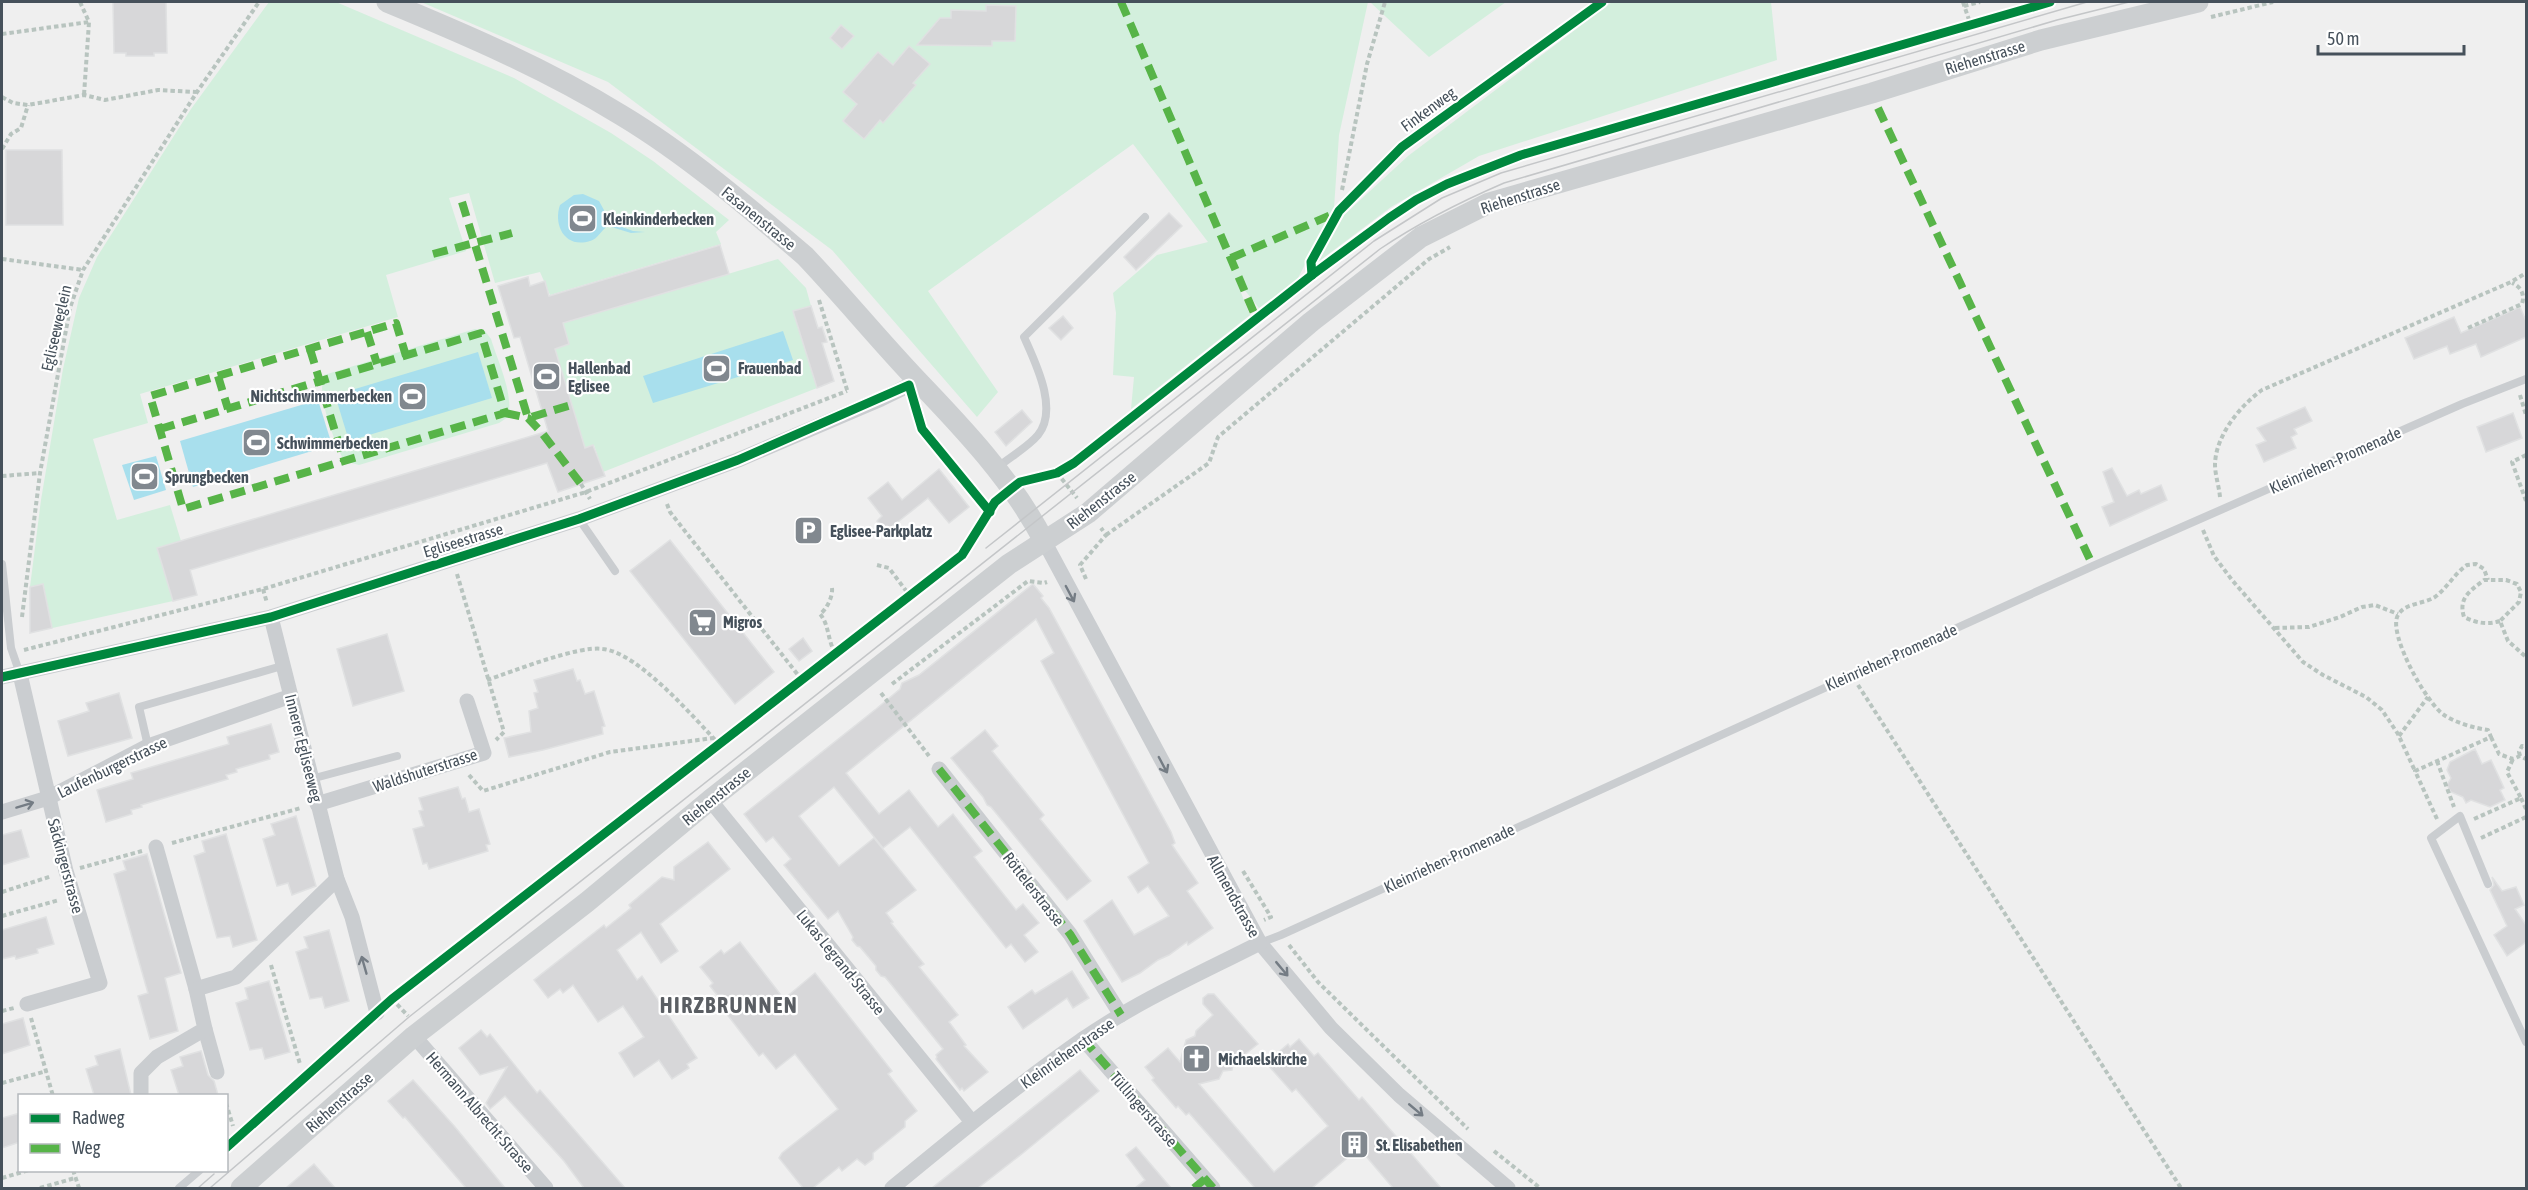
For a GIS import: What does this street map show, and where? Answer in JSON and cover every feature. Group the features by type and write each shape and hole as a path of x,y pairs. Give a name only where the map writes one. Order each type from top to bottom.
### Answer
{"main road":[{"name":"Fasanenstrasse","path":"387,2 524,61 622,116 664,144 805,256 918,381 938,400 1030,514 1044,541"},
{"name":"Riehenstrasse","path":"247,1187 414,1036 587,902 710,800 1009,564 1088,513 1311,322 1421,237 1489,203 1872,93 2041,40 2201,10"}],"street":[{"name":"Egliseestrasse","path":"2,677 271,617 579,519 660,490 855,411 918,381"},
{"name":"Allmendstrasse","path":"1044,541 1260,943 1331,1028 1399,1095 1498,1186"},
{"name":"Innerer Egliseeweg","path":"271,617 337,879 352,917 377,1013"},
{"name":"Säckingerstrasse","path":"20,674 48,798 100,983 27,1004"},
{"name":"Laufenburgerstrasse","path":"2,812 48,798 148,746 291,696"},
{"name":"Waldshuterstrasse","path":"317,804 484,753 467,700"},
{"name":"Röttelerstrasse","path":"939,769 1070,934 1121,1015"},
{"name":"Lukas Legrand-Strasse","path":"710,800 972,1122"},
{"path":"156,847 217,1072"},
{"path":"196,989 236,976 337,879"},
{"name":"Kleinriehenstrasse","path":"892,1188 972,1122 1083,1039 1121,1015 1260,943"},
{"path":"141,1094 141,1073 157,1057 206,1029"},
{"name":"Hermann Albrecht-Strasse","path":"414,1036 546,1188"},
{"name":"Tüllingerstrasse","path":"1083,1039 1204,1185"}],"lane":[{"name":"Finkenweg","path":"1312,275 1311,262 1339,211 1402,147 1602,2"},
{"path":"995,469 1039,434 1045,416 1043,379 1024,337 1145,217"},
{"name":"Kleinriehen-Promenade","path":"1260,943 2199,519 2462,404 2526,379"},
{"path":"579,519 615,571"},
{"path":"2,564 11,648 20,674"},
{"path":"148,746 139,707 282,666"},
{"path":"311,779 397,756"},
{"path":"2488,884 2460,816 2431,838 2526,1042"},
{"path":"228,1146 377,1013"},
{"path":"179,1188 198,1172"}],"path":[{"path":"80,2 89,22 84,95"},
{"path":"1339,211 1367,64 1385,2"},
{"path":"1970,23 1964,4 1980,2"},
{"path":"1020,482 1057,473 1113,434 1312,275 1416,200 1477,171 1521,155 1970,23 2050,2"},
{"path":"2201,10 2273,2"},
{"path":"2,34 89,22"},
{"path":"2,97 13,103 28,105 84,95 105,100 158,90 197,92"},
{"path":"2,149 11,134 21,128 28,105"},
{"path":"1089,587 1080,565 1106,535 1209,463 1218,437 1428,259 1457,243"},
{"path":"2,259 83,270"},
{"path":"2220,497 2215,463 2224,433 2250,399 2262,390 2511,282 2526,273"},
{"path":"2468,328 2522,304 2521,289 2511,282"},
{"path":"815,290 855,411"},
{"path":"2516,383 2526,415"},
{"path":"21,642 20,651 263,589 586,492 847,391"},
{"path":"2526,455 2512,462 2526,501"},
{"path":"2,476 40,473"},
{"path":"1057,473 1106,535"},
{"path":"660,490 670,512 802,680"},
{"path":"377,1013 962,555 990,512 983,503"},
{"path":"2199,519 2214,556 2303,662 2366,697 2382,710 2398,736 2442,830"},
{"path":"452,559 504,732 484,753"},
{"path":"2488,580 2484,570 2476,564 2467,565 2435,597 2404,609 2398,614 2395,624 2401,646 2428,697 2444,714 2488,730 2499,754 2513,759"},
{"path":"877,565 889,568 910,596"},
{"path":"2488,580 2517,584 2521,592 2519,602 2500,621 2474,622 2464,617 2461,608 2471,590 2488,580"},
{"path":"832,588 833,593 824,611 820,614 826,621 830,645 836,654"},
{"path":"2274,628 2309,627 2362,607 2375,605 2398,614"},
{"path":"2500,621 2508,641 2526,657"},
{"path":"487,680 583,650 603,649 623,655 642,668 720,745"},
{"path":"1851,675 2181,1188"},
{"path":"881,693 939,769"},
{"path":"2398,736 2428,697"},
{"path":"2415,771 2491,737"},
{"path":"456,761 483,791 610,752 713,738"},
{"path":"2520,756 2522,746 2526,747"},
{"path":"2526,759 2520,756 2513,759 2507,772 2526,809"},
{"path":"2438,761 2452,802"},
{"path":"2463,824 2521,798"},
{"path":"2471,843 2526,817"},
{"path":"1237,861 1281,935 1318,982 1475,1136"},
{"path":"2,916 74,896"},
{"path":"1251,927 1270,918"},
{"path":"266,948 304,1079"},
{"path":"27,1004 53,1094"},
{"path":"2,1083 47,1071"},
{"path":"228,1110 237,1139"},
{"path":"1494,1151 1540,1188"},
{"path":"2,1178 22,1172"},
{"path":"74,1172 79,1188"},
{"path":"40,1188 75,1178"}],"green space":[{"path":"269,2 336,2 514,78 611,133 653,161 729,220 716,232 721,244 550,295 540,272 495,283 469,193 449,198 466,251 386,275 398,317 140,394 148,423 93,439 117,520 170,505 181,541 158,548 173,601 30,633 30,587 41,500 63,369 79,298 97,257 191,109"},
{"path":"421,2 1368,2 1339,135 1334,208 1297,280 1259,308 1235,278 1250,315 1131,409 1134,377 1113,375 1116,313 1113,293 1157,255 1208,242 1133,144 928,291 998,392 977,417 832,250 608,82"},
{"path":"1370,2 1506,2 1429,57"},
{"path":"1612,2 1771,2 1777,60 1479,156 1391,207 1314,265 1344,215 1408,156"},
{"name":"Frauenbad","path":"778,259 806,288 811,306 793,312 817,388 603,472 594,445 585,448 555,349 569,344 563,323"},
{"path":"475,329 485,331 491,339 507,388 508,417 499,423 359,465 344,461 324,406 322,384 324,375"}],"water":[{"name":"Kleinkinderbecken","path":"583,194 599,201 611,223 633,231 645,232 631,233 608,226 590,241 574,242 563,234 558,213 560,205 574,195"},
{"name":"Frauenbad","path":"783,331 793,360 653,403 643,376"},
{"name":"Nichtschwimmerbecken","path":"478,352 492,398 349,441 335,395"},
{"name":"Schwimmerbecken","path":"318,400 332,445 193,487 180,441"},
{"name":"Sprungbecken","path":"156,456 166,490 134,500 122,465"}],"building":[{"path":"113,2 166,2 167,53 154,53 154,56 126,56 126,53 114,53"},
{"path":"986,5 1016,6 1015,41 992,41 992,46 917,45 940,18 951,18 951,10 986,11"},
{"path":"841,25 854,36 842,49 830,38"},
{"path":"909,46 930,64 913,83 916,85 883,123 880,120 864,139 843,121 857,104 843,92 878,52 893,65"},
{"path":"6,150 62,150 63,225 6,225"},
{"path":"1169,213 1182,226 1136,270 1124,257"},
{"name":"Hallenbad Eglisee","path":"720,245 729,274 563,323 569,344 555,349 585,448 593,445 605,476 558,492 547,463 190,570 197,595 173,601 157,548 548,431 520,337 514,338 498,286 528,277 530,286 545,281 549,296"},
{"path":"811,306 818,328 822,327 827,342 822,343 834,381 817,388 793,311"},
{"path":"2520,307 2526,321 2526,337 2481,357 2476,344 2450,354 2447,346 2414,359 2405,338 2454,317 2461,333"},
{"path":"1063,316 1073,328 1061,340 1049,328"},
{"path":"2305,407 2312,421 2294,429 2297,434 2291,437 2296,448 2264,462 2256,445 2266,441 2257,428"},
{"path":"1022,410 1032,422 1006,446 995,432"},
{"path":"2513,413 2522,438 2486,452 2477,427"},
{"path":"2112,468 2127,496 2139,490 2141,494 2161,485 2167,500 2110,526 2102,507 2114,502 2103,472"},
{"path":"939,469 969,507 949,523 928,498 885,532 877,521 882,516 868,498 888,482 902,500"},
{"name":"Migros","path":"670,540 774,672 735,704 630,571"},
{"path":"43,584 52,628 30,633 30,587"},
{"path":"1033,584 1043,596 1041,598 1049,608 1171,832 1175,843 1172,845 1198,883 1187,891 1213,928 1188,945 1187,942 1122,982 1084,921 1112,900 1134,935 1169,916 1148,886 1138,893 1128,877 1149,863 1041,661 1054,653 1036,619 846,773 879,814 909,790 938,827 953,814 982,851 974,857 1016,910 1023,904 1039,923 1024,935 1038,952 1025,962 1011,944 1006,948 910,827 883,848 834,787 799,816 839,866 874,838 916,890 886,913 893,922 891,923 924,964 919,967 958,1015 949,1022 966,1045 964,1046 988,1072 964,1091 962,1088 960,1090 936,1059 936,1055 943,1049 852,940 853,937 838,911 828,919 784,865 791,859 773,837 766,842 744,814 876,709 900,689 902,683 919,675"},
{"path":"387,634 404,691 353,706 337,649"},
{"path":"803,638 812,651 799,661 789,649"},
{"path":"573,669 585,694 594,691 605,726 602,727 603,734 509,757 504,738 531,732 529,711 538,708 534,693 538,692 534,680"},
{"path":"119,693 132,738 68,756 58,721 89,711 86,703"},
{"path":"271,724 279,752 269,755 270,759 236,769 237,772 226,775 228,779 141,805 142,807 131,810 132,814 106,822 97,790 133,779 131,773 229,744 227,737"},
{"path":"985,730 998,746 992,751 1044,815 1040,819 1091,881 1067,900 987,805 951,758"},
{"path":"2475,749 2482,764 2491,760 2504,788 2500,790 2505,800 2490,807 2471,800 2466,803 2463,797 2451,792 2447,785 2451,778 2447,770 2450,762"},
{"path":"458,787 462,799 465,798 469,812 479,809 490,844 486,845 488,851 429,869 427,863 423,864 413,829 424,826 419,811 423,810 419,798"},
{"path":"296,816 316,886 292,895 288,883 277,886 263,839 275,835 271,824"},
{"path":"21,830 29,857 2,865 2,835"},
{"path":"226,834 257,940 233,947 230,936 217,938 194,856 205,852 202,841"},
{"path":"708,842 730,869 660,924 678,951 661,963 641,932 617,950 637,980 642,976 697,1058 687,1064 689,1068 672,1079 659,1060 634,1077 619,1053 644,1037 623,1006 598,1022 573,985 563,993 560,989 548,998 534,980 604,925 606,928 631,908 629,905 662,877 674,880 674,867"},
{"path":"147,854 181,973 165,978 178,1031 150,1039 138,996 148,993 114,874 126,870 123,861"},
{"path":"2492,877 2502,891 2516,887 2524,905 2515,909 2526,925 2526,942 2507,956 2494,935 2507,926 2490,890 2494,885"},
{"path":"46,917 54,944 37,949 38,953 16,959 15,956 2,959 2,930"},
{"path":"329,930 349,1001 325,1008 322,997 310,999 296,952 308,948 304,937"},
{"path":"740,942 784,999 815,973 892,1071 888,1074 917,1111 905,1121 905,1127 873,1153 873,1159 865,1165 857,1159 842,1171 839,1167 813,1188 803,1188 779,1158 782,1153 838,1109 795,1054 776,1069 763,1053 759,1056 726,1013 729,1010 710,986 713,983 700,967 721,950 724,954"},
{"path":"1072,971 1089,998 1073,1008 1067,998 1023,1029 1008,1007 1032,990 1035,994"},
{"path":"269,981 290,1052 265,1059 262,1048 250,1050 236,1003 248,999 245,988"},
{"path":"1208,994 1214,994 1258,1044 1233,1064 1232,1070 1223,1071 1219,1079 1199,1084 1274,1172 1328,1126 1296,1089 1292,1092 1266,1063 1288,1044 1290,1047 1299,1039 1314,1056 1318,1053 1359,1100 1362,1097 1441,1188 1393,1188 1359,1148 1312,1188 1255,1188 1189,1113 1186,1115 1178,1106 1176,1108 1152,1080 1154,1078 1145,1067 1168,1048 1180,1062 1186,1040 1195,1036 1196,1031 1213,1015 1203,1004 1203,998"},
{"path":"23,1018 30,1045 2,1054 2,1024"},
{"path":"481,1030 487,1037 490,1034 537,1093 540,1090 625,1188 584,1188 564,1161 505,1096 490,1109 486,1103 507,1067 480,1075 459,1048"},
{"path":"120,1049 131,1094 94,1094 86,1069 98,1065 95,1056"},
{"path":"201,1051 208,1075 214,1081 218,1094 179,1094 171,1070 183,1066 180,1057"},
{"path":"1080,1070 1099,1091 1023,1153 978,1188 932,1188"},
{"path":"413,1080 505,1188 466,1188 405,1117 403,1118 388,1101"},
{"path":"18,1114 18,1143 2,1148 2,1118"},
{"path":"1136,1147 1171,1188 1135,1188 1145,1180 1126,1155"},
{"path":"314,1164 335,1188 286,1188"}],"tram line":[{"path":"986,548 1374,241 1442,198 1501,173 2087,2"},
{"path":"210,1188 409,1017 1395,239 1440,213 1504,183 2057,20 2129,2"},
{"path":"198,1188 214,1174"}],"marked path":[{"path":"1121,2 1257,320"},
{"path":"1878,108 2093,566"},
{"path":"462,202 528,418 571,405"},
{"path":"1231,258 1338,212"},
{"path":"433,254 512,233"},
{"path":"160,429 377,364 481,333 505,413 183,509 150,396 396,323 406,356"},
{"path":"367,332 377,364"},
{"path":"310,349 344,461"},
{"path":"218,376 228,409"},
{"path":"505,413 528,418 581,484"},
{"path":"939,769 1070,934 1121,1015"},
{"path":"1083,1039 1213,1188"},
{"path":"1194,1188 1205,1179"}],"cycle path":[{"path":"1312,275 1311,262 1339,211 1402,147 1602,2"},
{"path":"228,1146 392,999 962,555 995,502 1011,489 1020,482 1057,473 1074,463 1312,275 1416,200 1447,184 1521,155 2050,2"},
{"path":"2,677 271,617 579,519 738,460 909,385 922,429 990,512"}],"place":[{"name":"Kleinkinderbecken","path":"582,219"},
{"name":"Frauenbad","path":"717,368"},
{"name":"Hallenbad Eglisee","path":"547,377"},
{"name":"Nichtschwimmerbecken","path":"413,396"},
{"name":"Schwimmerbecken","path":"256,443"},
{"name":"Sprungbecken","path":"144,477"},
{"name":"Eglisee-Parkplatz","path":"809,531"},
{"name":"Migros","path":"702,622"},
{"name":"Michaelskirche","path":"1197,1059"},
{"name":"St. Elisabethen","path":"1355,1145"}],"district":[{"name":"HIRZBRUNNEN","path":"729,1005"}]}
